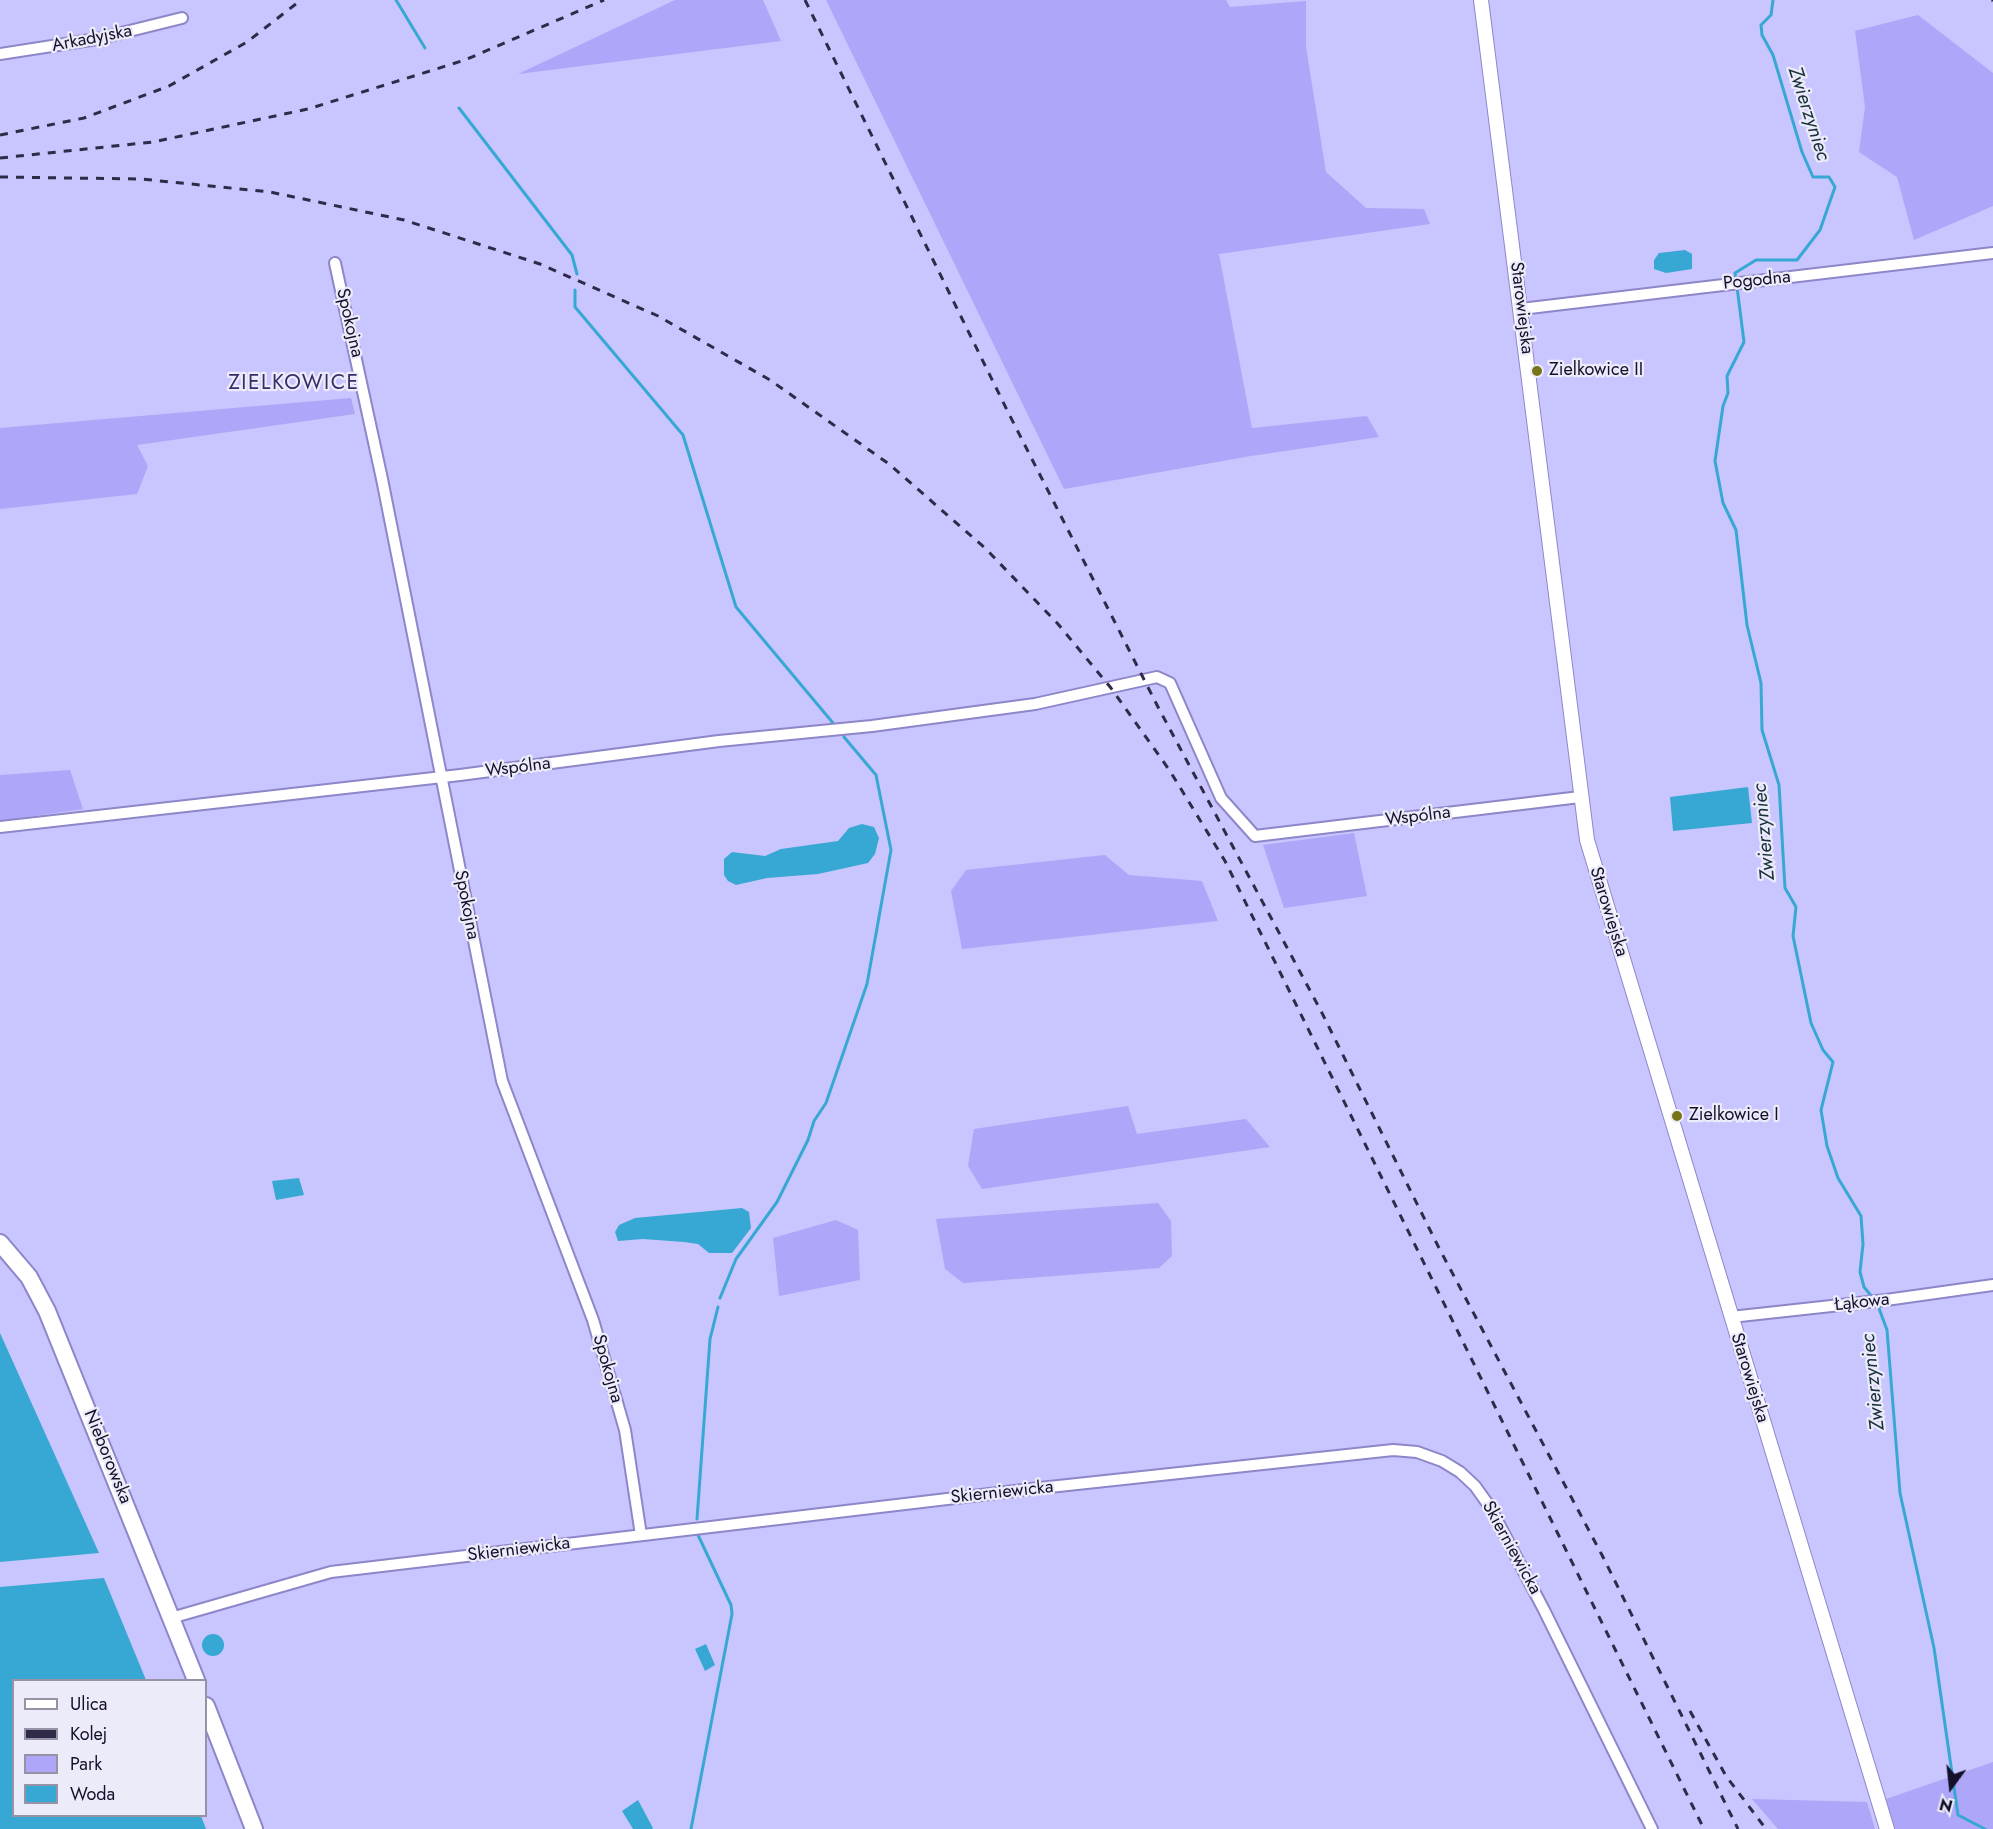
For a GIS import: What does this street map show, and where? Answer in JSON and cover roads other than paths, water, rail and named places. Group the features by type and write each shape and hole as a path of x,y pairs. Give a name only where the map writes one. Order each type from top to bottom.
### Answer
{"main road":[{"name":"Nieborowska","path":"0,1243 29,1277 47,1311 196,1679"},
{"path":"207,1709 254,1829"}],"street":[{"name":"Starowiejska","path":"1481,0 1580,796 1599,883 1887,1829"},
{"name":"Arkadyjska","path":"0,54 97,39 182,18"},
{"name":"Pogodna","path":"1521,309 1993,253"},
{"name":"Spokojna","path":"335,263 382,479 502,1081 592,1320 625,1430 640,1535"},
{"name":"Wspólna","path":"0,827 440,777 718,741 872,726 1035,704 1154,677 1162,678 1170,683 1221,798 1255,836 1580,796"},
{"name":"Łąkowa","path":"1731,1317 1886,1300 1993,1285"},
{"name":"Skierniewicka","path":"171,1618 331,1572 1370,1453 1417,1452 1442,1461 1460,1472 1475,1486 1490,1507 1544,1610 1652,1829"}],"water":[{"path":"1685,250 1692,254 1692,269 1666,273 1654,269 1654,260 1659,253"},
{"path":"1748,787 1752,823 1673,831 1670,797"},
{"path":"862,824 874,827 879,838 875,854 868,863 818,874 767,878 736,885 728,881 724,875 724,859 732,852 765,856 781,849 838,841 849,828"},
{"path":"299,1178 304,1195 276,1200 272,1181"},
{"path":"742,1208 749,1212 751,1228 732,1253 709,1253 698,1244 684,1242 643,1239 618,1241 615,1232 619,1225 635,1218"},
{"path":"0,1333 99,1553 0,1562"},
{"path":"104,1578 146,1679 12,1679 12,1817 201,1817 206,1829 0,1829 0,1587"},
{"path":"213,1634 221,1637 224,1645 221,1653 213,1656 205,1653 202,1645 205,1637"},
{"path":"706,1644 715,1665 705,1671 695,1649"},
{"path":"638,1800 652,1829 633,1829 622,1811"}],"waterway":[{"path":"396,0 425,48"},
{"name":"Zwierzyniec","path":"1736,280 1735,273 1756,260 1797,260 1820,230 1835,187 1829,177 1813,177 1802,152 1773,55 1762,35 1761,25 1771,15 1773,0"},
{"path":"459,108 572,255 577,274"},
{"name":"Zwierzyniec","path":"1737,287 1744,342 1727,376 1728,393 1723,406 1715,461 1723,503 1736,530 1747,625 1761,683 1762,730 1779,785 1785,888 1796,907 1793,936 1811,1023 1823,1050 1833,1062 1821,1110 1827,1146 1838,1178 1861,1216 1863,1244 1860,1272 1864,1287 1873,1298"},
{"path":"575,290 575,307 683,435 736,607 833,723"},
{"path":"720,1298 736,1259 777,1202 808,1140 814,1121 826,1103 867,984 891,850 876,775 844,737"},
{"name":"Zwierzyniec","path":"1877,1303 1887,1330 1900,1493 1934,1648 1958,1815 1985,1829"},
{"path":"697,1519 710,1339 718,1307"},
{"path":"691,1829 732,1614 731,1605 698,1535"}],"railway":[{"path":"0,135 84,118 169,86 247,42 301,0"},
{"path":"0,158 153,142 308,109 465,60 604,0"},
{"path":"805,0 1008,412 1158,707 1321,1011 1439,1248 1603,1557 1738,1829"},
{"path":"0,177 141,179 270,192 404,220 540,264 658,316 770,380 889,464 985,548 1058,624 1111,688 1170,771 1225,861 1704,1829"},
{"path":"1690,1711 1726,1776 1766,1829"}],"place":[{"name":"Zielkowice II","path":"1537,371"},
{"name":"Zielkowice I","path":"1677,1116"}],"district":[{"name":"ZIELKOWICE","path":"294,384"}]}
